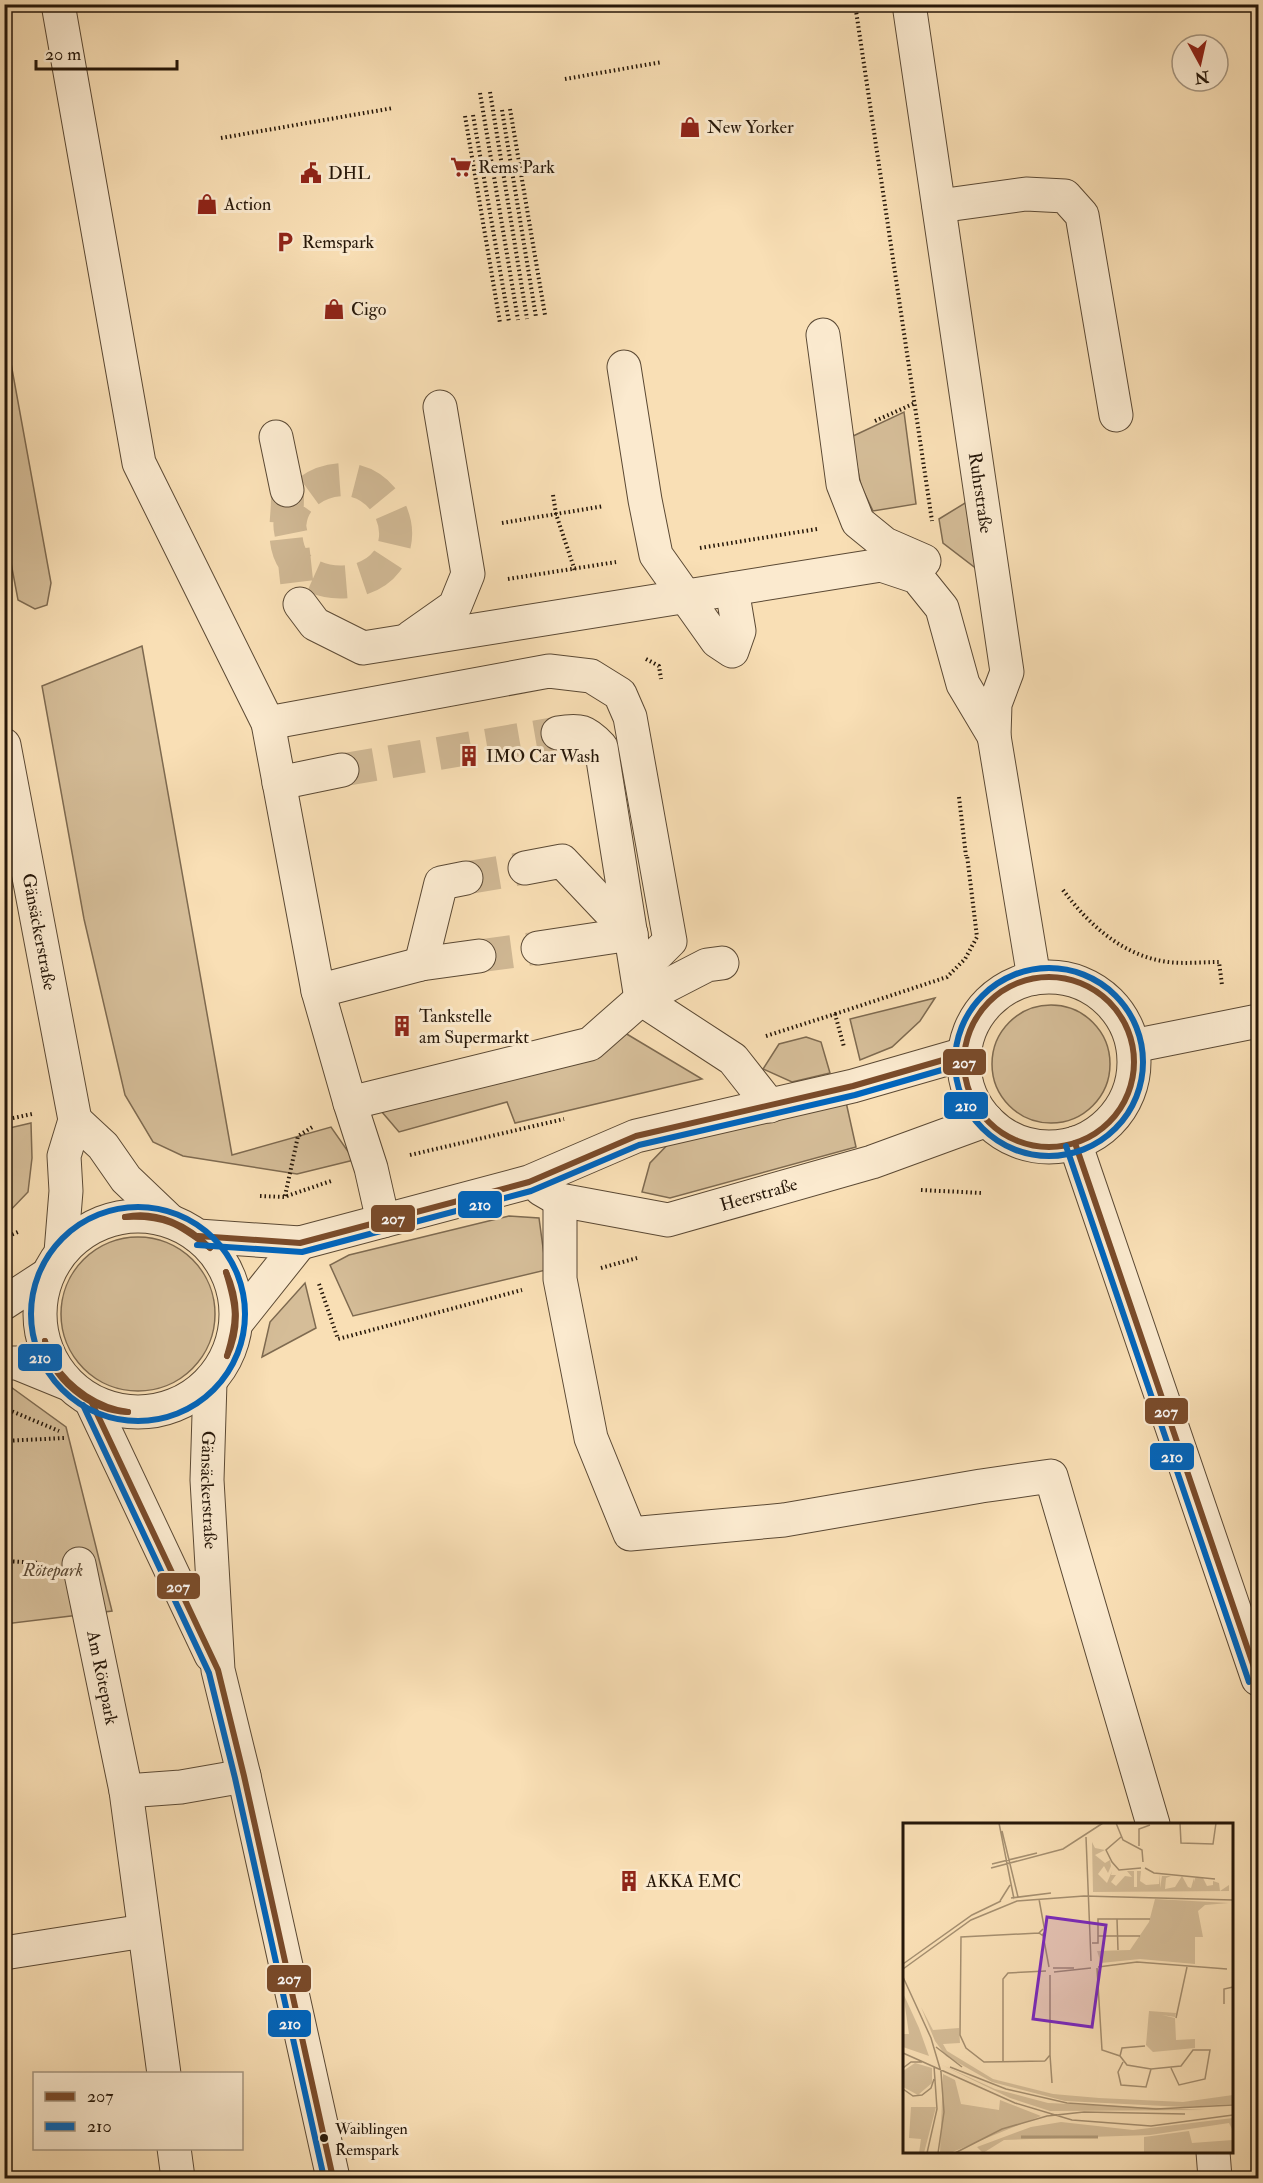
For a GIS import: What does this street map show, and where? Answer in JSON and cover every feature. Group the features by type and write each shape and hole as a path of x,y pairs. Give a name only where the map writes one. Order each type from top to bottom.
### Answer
{"street":[{"path":"58,4 139,463 268,723 318,991 371,1168 383,1221"},
{"name":"Ruhrstraße","path":"909,4 1007,672 994,720 1034,978"},
{"path":"939,206 1026,194 1065,196 1082,215 1116,415"},
{"path":"823,335 843,484 858,522 885,543 922,560 955,595 977,675 994,720"},
{"path":"624,366 656,555 717,640 732,651 739,631 732,590"},
{"path":"405,641 454,606 468,574 440,406"},
{"path":"276,437 287,490"},
{"path":"300,604 315,624 363,648 880,566 916,577 942,608 963,684 994,720"},
{"path":"268,723 549,671 591,676 620,694 630,717 670,940 640,986 590,1044 350,1103"},
{"path":"558,733 572,730 589,734 601,747 640,986 733,1059 770,1106"},
{"name":"Gänsäckerstraße","path":"4,745 75,1120 64,1156 66,1191 54,1263"},
{"path":"279,783 342,770"},
{"path":"525,868 562,861 631,934"},
{"path":"421,964 441,883 466,878"},
{"path":"538,948 631,934"},
{"path":"318,991 421,964 479,956"},
{"path":"640,986 707,965 722,963"},
{"path":"1034,978 1060,978 1086,985 1108,1000 1124,1021 1133,1046 1134,1070 1128,1095 1116,1116 1098,1133 1075,1143 1051,1147 1028,1144 1005,1136 987,1120 973,1101 965,1078 964,1054 972,1028 987,1005 1008,988 1034,978"},
{"path":"1133,1046 1258,1020"},
{"path":"198,1236 300,1243 529,1182 636,1136 853,1086 964,1054"},
{"path":"4,1362 17,1363 120,1412 159,1411 184,1402 210,1382 229,1354 237,1322 234,1294 221,1259 198,1236 169,1220 126,1179 103,1146 75,1120"},
{"name":"Heerstraße","path":"529,1182 560,1200 668,1220 872,1162 987,1120"},
{"path":"1075,1143 1258,1679"},
{"path":"560,1200 560,1279 591,1438 630,1534 784,1520 1051,1476 1153,1823"},
{"path":"4,1303 54,1263 80,1234 104,1221 136,1215 169,1220"},
{"path":"237,1322 300,1243"},
{"path":"54,1263 40,1300 40,1327 48,1357 78,1392"},
{"name":"Gänsäckerstraße","path":"210,1382 207,1480 218,1670 244,1776 333,2178"},
{"name":"Gänsäckerstraße","path":"78,1392 218,1670"},
{"name":"Am Rötepark","path":"79,1564 126,1791 164,2072"},
{"path":"126,1791 181,1787 244,1776"},
{"path":"4,1953 144,1931"},
{"path":"174,2150 178,2178"},
{"path":"1214,2153 1215,2178"}],"path":[{"path":"855,4 931,514 935,573"},
{"path":"565,79 662,62"},
{"path":"490,92 527,319"},
{"path":"480,93 518,320"},
{"path":"221,138 393,108"},
{"path":"510,109 545,315"},
{"path":"502,110 536,316"},
{"path":"473,115 509,322"},
{"path":"465,116 500,323"},
{"path":"460,530 645,500"},
{"path":"835,1014 947,976 964,959 977,937 958,786"},
{"path":"966,856 977,855"},
{"path":"1058,884 1077,909 1102,933 1134,953 1168,962 1219,962 1222,986"},
{"path":"284,1197 298,1136 350,1103"},
{"path":"249,1195 284,1197 337,1179"},
{"path":"317,1278 338,1339"},
{"path":"4,1408 74,1438 4,1441"}],"green space":[{"path":"4,325 51,583 47,605 35,609 18,600 5,531"},
{"path":"904,412 916,504 873,511 861,486 851,437"},
{"path":"970,500 982,573 943,543 939,519"},
{"path":"142,646 232,1155 331,1127 354,1160 297,1174 183,1156 153,1142 125,1095 84,919 42,686"},
{"path":"935,998 920,1021 892,1047 860,1060 850,1019"},
{"path":"1051,1005 1074,1009 1093,1022 1106,1041 1110,1064 1106,1087 1093,1106 1074,1119 1051,1123 1028,1119 1009,1106 996,1087 992,1064 996,1041 1009,1022 1028,1009"},
{"path":"620,1030 702,1079 515,1123 507,1102 399,1132 382,1112"},
{"path":"806,1037 821,1042 830,1073 792,1082 763,1069 779,1044"},
{"path":"846,1102 856,1147 670,1198 642,1192 650,1163 675,1137"},
{"path":"31,1123 32,1158 28,1192 5,1216 5,1129"},
{"path":"509,1216 539,1218 546,1270 353,1316 330,1265 349,1255"},
{"path":"138,1237 167,1243 181,1250 192,1260 202,1271 209,1285 215,1314 209,1343 202,1357 192,1368 181,1378 167,1385 138,1391 109,1385 95,1378 84,1368 74,1357 67,1343 61,1314 67,1285 74,1271 84,1260 95,1250 109,1243"},
{"path":"305,1283 316,1328 262,1357 270,1322"},
{"name":"Rötepark","path":"4,1382 66,1427 112,1611 5,1624"}],"tunnel":[{"path":"287,490 287,544 294,561 303,570 314,577 340,582 367,577 387,561 396,536 390,511 374,490 350,480 330,481 311,489 297,503 292,512 290,525 292,539 292,541 293,549 294,557 295,565 297,580 297,588 300,604"},
{"path":"342,770 558,733"},
{"path":"466,878 525,868"},
{"path":"479,956 538,948"}],"transit line":[{"name":"210","path":"1049,968 1067,970 1085,976 1101,984 1115,996 1127,1010 1135,1026 1141,1044 1143,1062 1141,1080 1135,1098 1127,1114 1115,1128 1101,1140 1085,1148 1067,1154 1049,1156 1031,1154 1013,1148 997,1140 983,1128 971,1114 963,1098 957,1080 955,1062 957,1044 963,1026 971,1010 983,996 997,984 1013,976 1031,970 1049,968"},
{"name":"207","path":"1049,977 1081,984 1109,1002 1127,1030 1134,1062 1127,1094 1109,1122 1081,1140 1049,1147 1017,1140 989,1122 971,1094 964,1062 971,1030 989,1002 1017,984 1049,977"},
{"name":"207","path":"198,1236 300,1243 529,1182 636,1136 853,1086 964,1054"},
{"name":"210","path":"197,1245 302,1252 531,1191 639,1145 855,1095 966,1063"},
{"name":"207","path":"1075,1143 1258,1679"},
{"name":"210","path":"1066,1146 1249,1682"},
{"name":"210","path":"127,1207 149,1207 169,1211 189,1219 214,1238 233,1263 241,1283 245,1314 241,1345 233,1365 214,1390 189,1409 169,1417 149,1421 127,1421 107,1417 87,1409 55,1382 43,1365 35,1345 31,1325 31,1303 35,1283 43,1263 70,1231 87,1219 107,1211 127,1207"},
{"name":"207","path":"125,1217 149,1216 171,1222 192,1233 210,1248"},
{"name":"207","path":"125,1217 151,1218 171,1223 210,1248"},
{"name":"207","path":"226,1272 233,1292 236,1314 234,1335 227,1356"},
{"name":"207","path":"226,1272 235,1314 227,1356"},
{"name":"207","path":"45,1341 53,1363 76,1389 96,1402 128,1412"},
{"name":"207","path":"45,1341 48,1355 55,1368 74,1390 100,1406 128,1412"},
{"name":"207","path":"91,1401 218,1670 244,1776 333,2178"},
{"name":"210","path":"83,1405 209,1673 235,1778 324,2178"}],"place":[{"name":"New Yorker","path":"690,127"},
{"name":"Rems Park","path":"461,167"},
{"name":"DHL","path":"311,173"},
{"name":"Action","path":"207,204"},
{"name":"Remspark","path":"285,242"},
{"name":"Cigo","path":"334,309"},
{"name":"IMO Car Wash","path":"469,756"},
{"name":"Tankstelle am Supermarkt","path":"402,1026"},
{"name":"AKKA EMC","path":"629,1881"},
{"name":"Waiblingen Remspark","path":"324,2138"}]}
